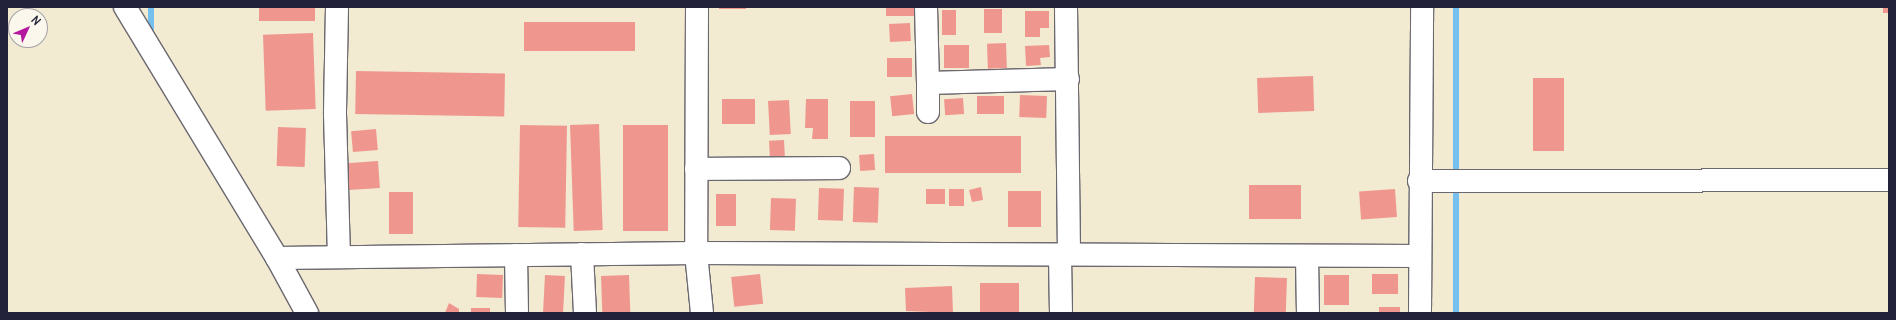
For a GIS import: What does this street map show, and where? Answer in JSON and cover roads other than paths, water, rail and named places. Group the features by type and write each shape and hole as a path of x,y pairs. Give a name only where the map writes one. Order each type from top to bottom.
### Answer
{"street":[{"path":"125,7 277,258 307,313"},
{"path":"337,7 335,114 339,256"},
{"path":"697,7 696,252 702,313"},
{"path":"926,7 928,112"},
{"path":"1061,313 1064,254 1068,79 1066,7"},
{"path":"1420,313 1419,181 1422,7"},
{"path":"928,83 1068,79"},
{"path":"696,169 840,168"},
{"path":"1419,181 1889,180"},
{"path":"277,258 696,252 1307,257 1420,256"},
{"path":"582,254 585,313"},
{"path":"516,255 517,313"},
{"path":"1307,257 1308,313"}],"waterway":[{"path":"151,7 151,29"},
{"path":"1456,7 1456,313"}]}
